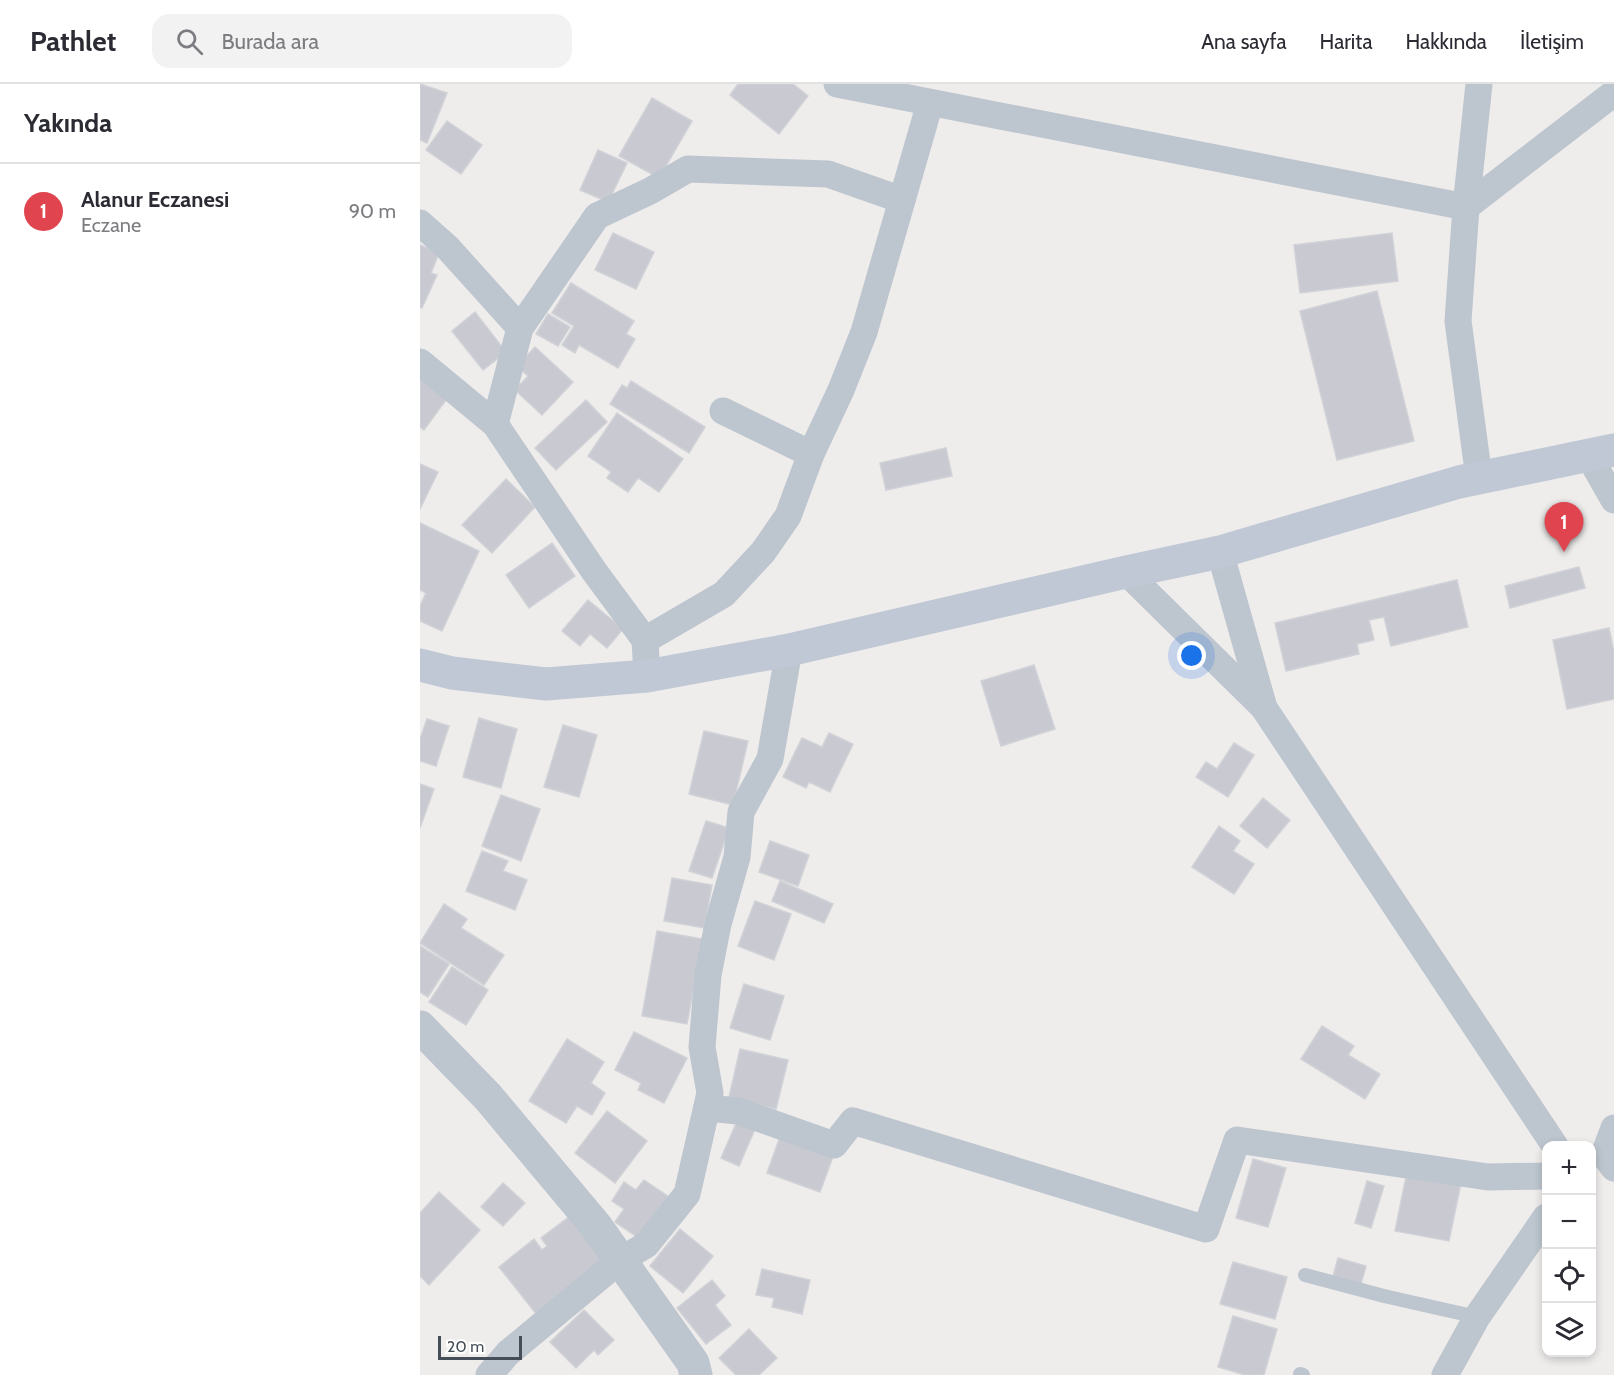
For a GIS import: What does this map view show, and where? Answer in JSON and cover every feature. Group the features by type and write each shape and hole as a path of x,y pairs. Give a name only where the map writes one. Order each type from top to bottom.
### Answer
{"main road":[{"path":"420,665 452,673 546,684 647,676 789,650 1220,552 1459,482 1602,453"}],"street":[{"path":"837,84 1466,207 1614,93"},
{"path":"1479,84 1466,207 1458,321 1479,478"},
{"path":"645,640 724,594 763,552 788,516 811,454 841,390 864,332 930,103"},
{"path":"495,424 520,328 597,216 650,191 688,169 828,174 902,200"},
{"path":"420,223 447,247 520,328"},
{"path":"420,362 495,424 594,571 645,640 647,676"},
{"path":"723,411 811,454"},
{"path":"1602,453 1614,500"},
{"path":"1220,552 1264,708"},
{"path":"1126,572 1264,708 1552,1141"},
{"path":"489,1375 508,1353 619,1261 646,1245 687,1194 711,1093 702,1047 708,975 718,924 737,857 741,812 770,759 789,650"},
{"path":"420,1027 488,1097 596,1226 693,1363 696,1375"},
{"path":"707,1108 738,1111 834,1145 853,1121 1206,1229 1237,1140 1488,1177 1542,1176"},
{"path":"1603,1162 1614,1128"},
{"path":"1445,1375 1478,1317 1542,1222"}],"lane":[{"path":"1305,1275 1478,1317"}],"building":[{"path":"420,84 447,93 427,143 420,140"},
{"path":"738,84 793,84 808,96 779,134 730,95"},
{"path":"652,98 692,121 659,178 619,156"},
{"path":"447,121 482,145 461,174 426,150"},
{"path":"598,150 627,163 608,202 580,190"},
{"path":"613,233 654,252 636,289 595,270"},
{"path":"1392,233 1398,281 1300,293 1294,245"},
{"path":"420,245 439,253 431,273 437,275 422,308 420,307"},
{"path":"571,283 634,321 626,334 635,339 618,368 579,345 575,353 562,345 574,326 552,313"},
{"path":"1377,291 1414,441 1337,460 1300,311"},
{"path":"475,312 506,352 483,370 452,331"},
{"path":"548,314 570,327 558,346 536,334"},
{"path":"535,347 573,382 542,415 515,390 528,376 517,366"},
{"path":"420,375 449,396 424,430 420,427"},
{"path":"631,381 705,427 689,453 610,404 622,385 627,388"},
{"path":"586,400 607,422 556,470 535,448"},
{"path":"617,413 683,459 659,492 638,478 628,492 607,478 611,472 588,456"},
{"path":"946,448 952,476 886,490 880,463"},
{"path":"420,464 438,472 420,509"},
{"path":"506,479 535,507 492,553 462,525"},
{"path":"420,523 479,551 442,631 420,621 420,606 426,593 420,590"},
{"path":"552,543 575,576 529,608 506,575"},
{"path":"1579,567 1585,588 1510,608 1505,586"},
{"path":"1457,580 1468,627 1391,646 1384,617 1369,620 1374,640 1357,644 1359,654 1286,671 1275,623"},
{"path":"588,600 623,629 607,648 590,634 580,646 562,631"},
{"path":"1609,628 1614,652 1614,699 1567,709 1553,640"},
{"path":"1034,665 1055,729 1001,746 981,681"},
{"path":"479,718 517,729 501,788 463,777"},
{"path":"427,719 449,726 436,766 420,761 420,739"},
{"path":"563,725 597,735 579,797 544,787"},
{"path":"704,731 748,741 733,805 689,794"},
{"path":"829,733 853,744 830,792 809,782 806,788 783,777 802,738 822,747"},
{"path":"1234,743 1254,755 1228,797 1196,777 1206,762 1217,769"},
{"path":"420,784 434,789 420,828"},
{"path":"501,795 540,809 521,861 482,846"},
{"path":"1263,798 1290,820 1267,848 1240,826"},
{"path":"706,821 729,828 712,878 689,871"},
{"path":"1219,826 1240,841 1233,851 1254,864 1234,894 1192,867"},
{"path":"770,841 809,855 798,886 759,872"},
{"path":"482,851 508,861 503,871 527,880 515,910 466,891"},
{"path":"672,878 712,885 704,928 664,921"},
{"path":"780,881 833,904 824,923 772,901"},
{"path":"755,901 791,914 774,960 738,946"},
{"path":"444,904 467,919 461,928 504,955 484,985 420,943"},
{"path":"657,931 703,939 687,1024 642,1016"},
{"path":"420,946 449,964 428,997 420,992"},
{"path":"452,967 488,990 466,1025 429,1002"},
{"path":"744,984 784,996 770,1040 730,1028"},
{"path":"1322,1026 1354,1046 1348,1055 1380,1074 1365,1099 1301,1059"},
{"path":"634,1032 687,1058 664,1103 638,1090 641,1083 615,1070"},
{"path":"567,1039 604,1062 591,1083 605,1093 592,1115 577,1106 566,1123 529,1101"},
{"path":"740,1049 788,1060 776,1109 729,1097"},
{"path":"607,1111 647,1141 615,1183 575,1153"},
{"path":"738,1119 756,1127 739,1166 721,1158"},
{"path":"781,1134 834,1154 820,1192 767,1173"},
{"path":"1253,1159 1286,1168 1268,1227 1236,1218"},
{"path":"1407,1172 1461,1183 1449,1241 1395,1231"},
{"path":"644,1180 672,1199 643,1241 615,1222 624,1209 612,1201 624,1182 636,1190"},
{"path":"1367,1181 1384,1186 1371,1228 1355,1223"},
{"path":"503,1183 525,1203 503,1226 481,1207"},
{"path":"439,1192 480,1230 429,1285 420,1276 420,1213"},
{"path":"574,1213 610,1258 537,1315 499,1267 534,1239 542,1250 547,1246 541,1238"},
{"path":"680,1229 713,1256 683,1293 650,1266"},
{"path":"1338,1258 1366,1266 1361,1284 1333,1276"},
{"path":"1233,1262 1287,1277 1275,1319 1220,1304"},
{"path":"762,1269 810,1280 802,1314 772,1307 774,1298 756,1295"},
{"path":"712,1280 725,1296 715,1305 731,1325 706,1344 677,1308"},
{"path":"584,1310 614,1340 598,1355 594,1350 576,1368 550,1342"},
{"path":"1233,1316 1277,1329 1264,1375 1245,1375 1218,1367"},
{"path":"749,1329 777,1358 759,1375 736,1375 719,1358"}],"place":[{"name":"Alanur Eczanesi","path":"1564,552"}]}
